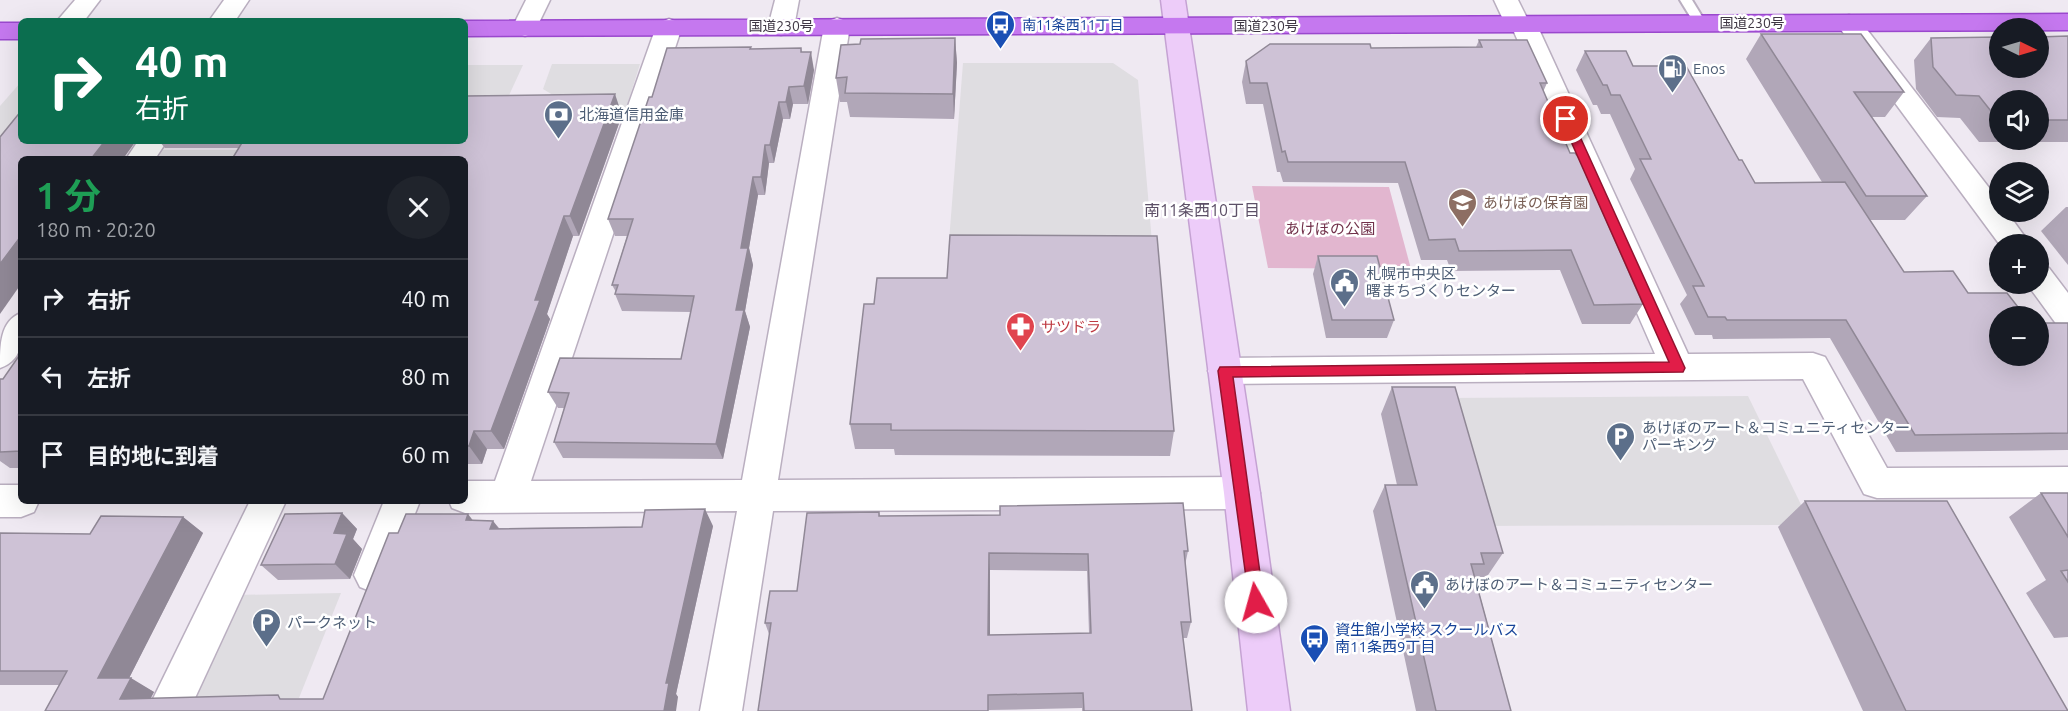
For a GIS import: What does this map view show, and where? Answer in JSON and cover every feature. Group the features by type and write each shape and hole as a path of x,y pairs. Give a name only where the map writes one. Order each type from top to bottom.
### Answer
{"highway":[{"name":"国道230号","path":"468,28 837,26 1175,13 1521,25 2068,22"},
{"path":"0,31 18,31"}],"street":[{"path":"73,18 88,0"},
{"path":"224,18 237,0"},
{"path":"525,28 538,0"},
{"path":"781,27 787,0"},
{"path":"1506,0 1521,25 1678,368"},
{"path":"1175,13 1242,494 1269,711"},
{"path":"1849,23 2007,234"},
{"path":"721,711 837,26"},
{"path":"508,497 669,27"},
{"path":"2049,291 2068,316"},
{"path":"0,355 18,330"},
{"path":"1225,371 1813,366 1877,483 2068,482"},
{"path":"468,497 1242,494"},
{"path":"0,501 18,501"},
{"path":"168,711 267,504"},
{"path":"359,611 401,504"}],"lane":[{"path":"1686,0 1700,23"}],"green space":[{"name":"あけぼの公園","path":"1252,186 1389,187 1411,269 1268,268"}],"shaded area":[{"path":"963,63 1113,63 1138,80 1153,254 948,254"},
{"path":"552,64 640,64 625,112 581,112 543,89"},
{"path":"468,65 523,65 500,115 468,115"},
{"path":"18,85 19,144 0,175 0,106"},
{"path":"160,150 260,150 256,156 155,156"},
{"name":"あけぼのアート＆コミュニティセンター パーキング","path":"1748,396 1811,525 1481,526 1444,398"},
{"name":"パークネット","path":"341,593 299,698 187,701 236,595"}],"building":[{"path":"1761,34 1861,34 1904,92 1854,92 1927,196 1866,196"},
{"path":"2068,36 2068,120 2049,120 2049,90 1989,90 1989,109 1979,96 1956,95 1933,67 1931,38 1989,37 1989,78 2049,78 2049,37"},
{"path":"955,38 953,94 845,93 847,77 836,78 841,45 860,44 861,39"},
{"path":"1479,40 1527,40 1547,83 1540,83 1570,153 1575,153 1579,158 1643,304 1594,305 1571,250 1459,251 1455,239 1429,240 1405,162 1288,162 1285,151 1282,152 1267,83 1250,83 1246,61 1270,44 1370,44 1371,48 1482,47"},
{"path":"751,47 750,49 801,48 801,52 811,52 804,86 789,87 786,102 779,102 770,145 765,145 761,177 753,177 741,248 748,248 736,310 744,310 716,444 554,442 569,393 548,392 560,358 681,359 694,296 615,294 618,285 612,285 633,219 608,219 649,97 652,97 667,48"},
{"path":"1585,51 1626,51 1633,66 1686,66 1739,160 1742,160 1755,183 1845,182 1904,272 1953,271 1968,293 2008,294 2017,306 1989,306 1989,366 2049,366 2049,323 2068,323 2068,433 1915,435 1846,320 1727,320 1725,317 1708,317 1693,286 1704,286 1640,159 1651,159 1620,95 1611,95 1607,85 1603,85"},
{"path":"615,94 570,216 564,216 535,300 540,300 491,431 474,431 469,446 468,156 234,156 241,144 468,144 468,96"},
{"path":"18,115 18,144 103,144 93,156 18,156 18,240 0,264 0,137"},
{"path":"950,235 1157,236 1174,431 891,430 891,424 850,424 864,304 874,304 877,278 947,278"},
{"path":"1318,256 1377,256 1394,320 1332,320"},
{"path":"18,357 18,451 0,452 0,379 3,379"},
{"path":"1392,387 1455,387 1503,553 1481,553 1484,564 1471,564 1511,711 1436,711 1385,485 1417,485"},
{"path":"2041,493 2068,493 2068,537"},
{"path":"1805,501 1947,501 2068,711 1906,711"},
{"path":"1183,503 1188,551 1184,551 1191,622 1181,622 1192,711 1084,711 1083,693 988,695 988,711 758,711 771,623 765,623 770,591 797,591 807,513 879,512 879,516 1000,515 1000,506","holes":["989,553 1088,554 1091,633 988,635"]},
{"path":"705,509 666,683 669,683 664,711 45,711 67,671 0,671 0,533 90,534 101,516 183,517 98,678 131,678 120,699 278,695 280,699 323,699 389,533 398,533 406,514 468,514 466,520 493,521 490,529 642,527 645,510"},
{"path":"342,513 334,533 347,534 335,564 261,565 285,514"},
{"path":"2068,570 2068,582 2061,571"}],"place":[{"name":"南11条西11丁目","path":"1001,50"},
{"name":"Enos","path":"1672,94"},
{"name":"北海道信用金庫","path":"558,140"},
{"name":"あけぼの保育園","path":"1462,228"},
{"name":"札幌市中央区 曙まちづくりセンター","path":"1345,308"},
{"name":"サツドラ","path":"1020,352"},
{"name":"あけぼのアート＆コミュニティセンター パーキング","path":"1621,462"},
{"name":"あけぼのアート＆コミュニティセンター","path":"1424,610"},
{"name":"パークネット","path":"266,648"},
{"name":"資生館小学校 スクールバス 南11条西9丁目","path":"1314,664"}],"district":[{"name":"南11条西10丁目","path":"1202,210"}],"route":[{"path":"1256,602 1225,371 1678,368 1566,119"}]}
